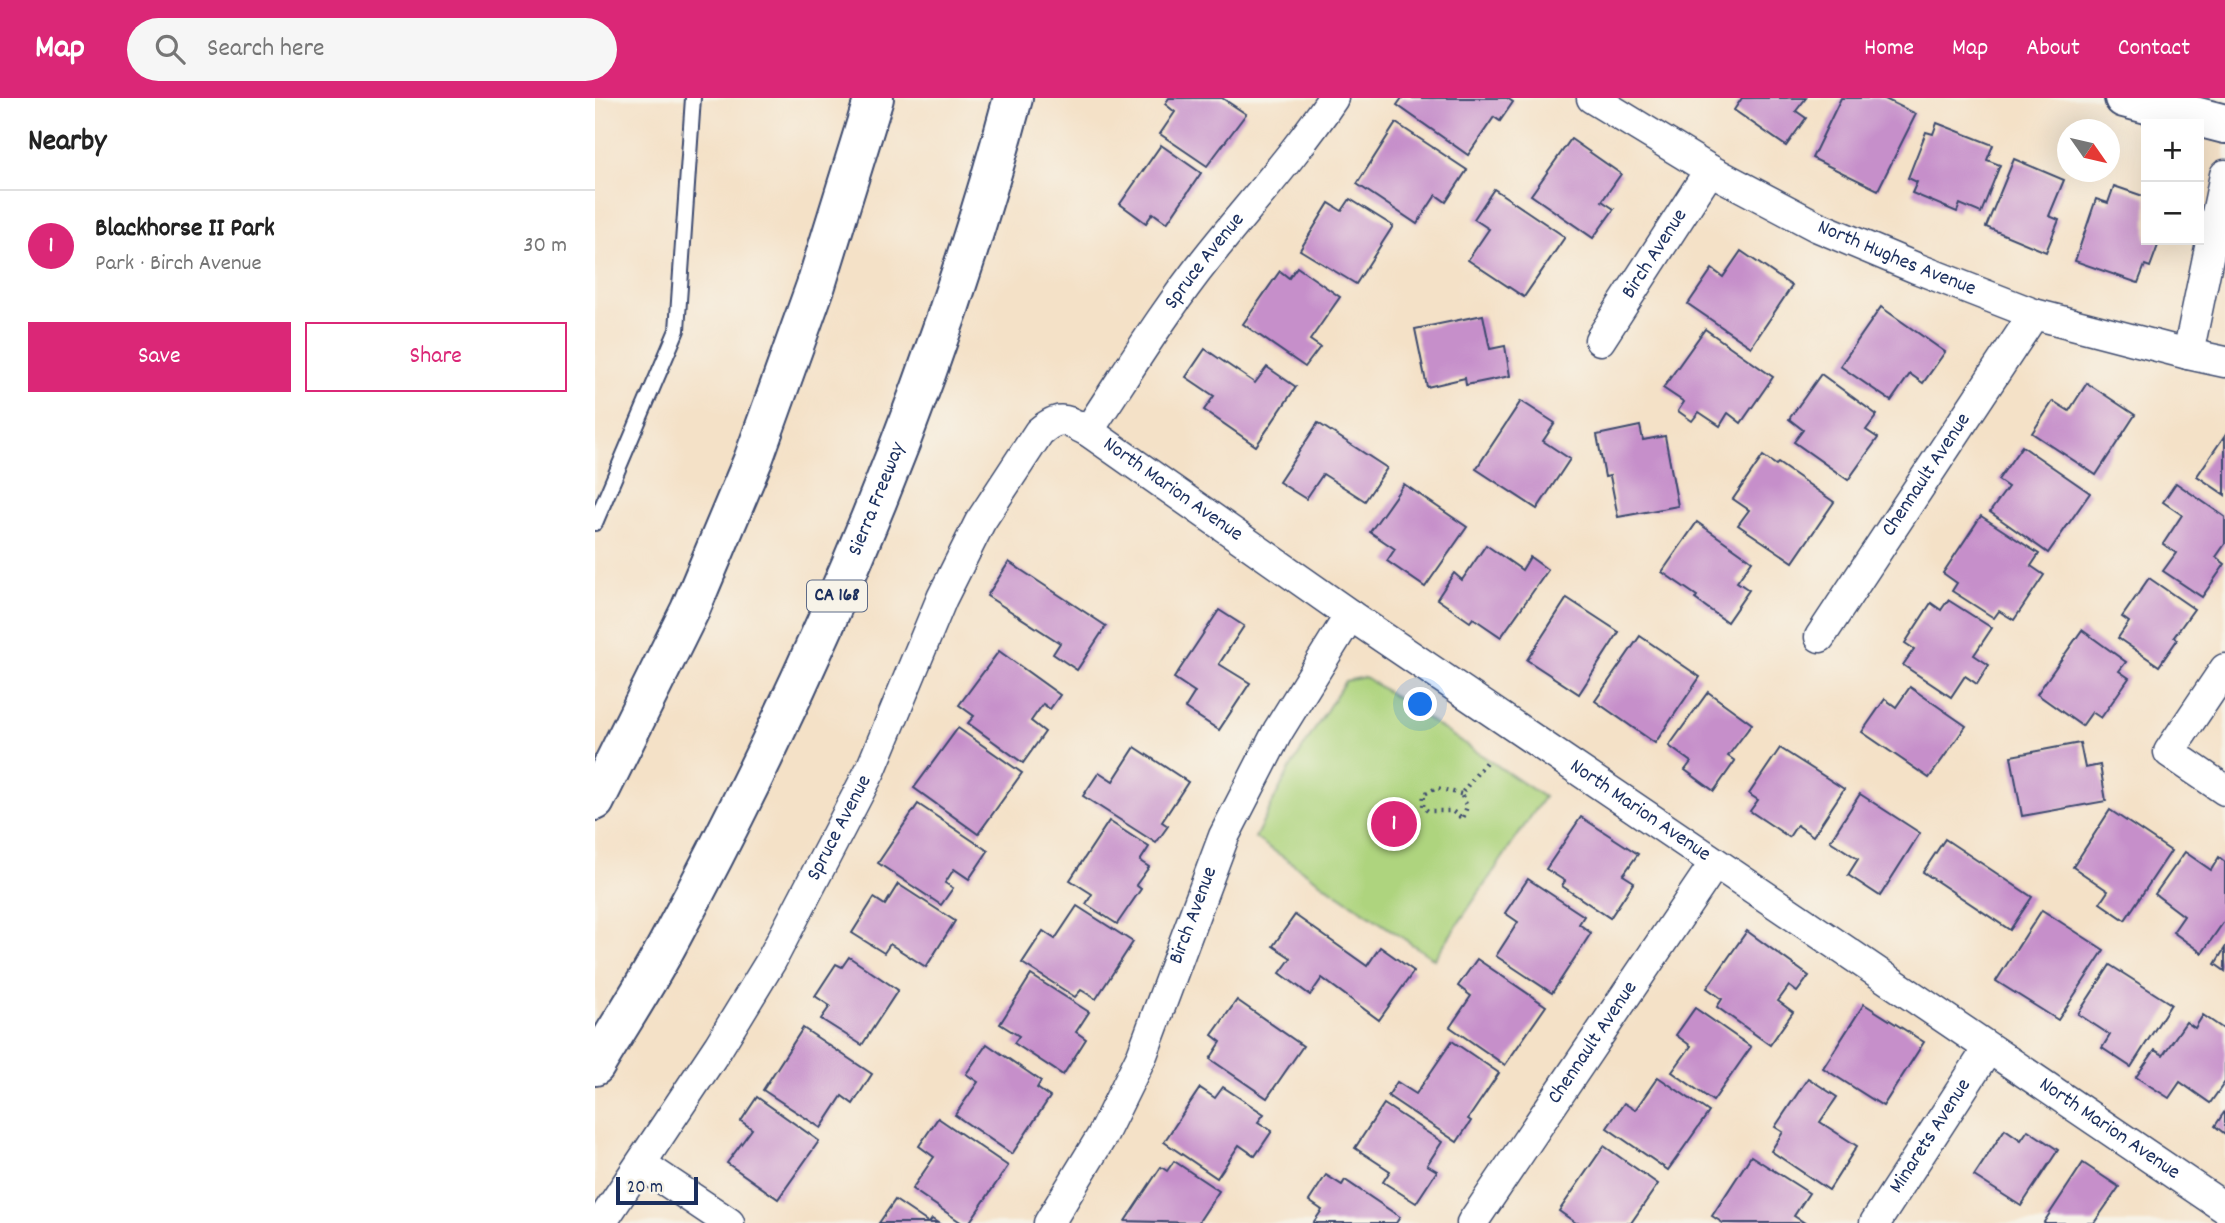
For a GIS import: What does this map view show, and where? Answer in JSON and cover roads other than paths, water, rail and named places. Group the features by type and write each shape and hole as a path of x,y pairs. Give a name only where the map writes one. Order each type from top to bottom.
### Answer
{"main road":[{"path":"595,801 690,610 753,460 816,285 874,98"},
{"name":"Sierra Freeway","path":"595,1066 670,941 772,744 872,518 944,322 1013,98"},
{"path":"2125,98 2225,124"}],"street":[{"name":"Spruce Avenue","path":"1088,431 1206,258 1280,172 1333,98"},
{"name":"North Hughes Avenue","path":"1592,98 1710,170 1816,226 1916,268 2034,314 2225,362"},
{"name":"Birch Avenue","path":"1599,340 1710,170"},
{"path":"2188,354 2225,175"},
{"name":"Chennault Avenue","path":"1820,637 2034,314"},
{"name":"Spruce Avenue","path":"601,1223 719,1046 771,961 871,769 941,598 980,522 1039,432 1053,420"},
{"name":"North Marion Avenue","path":"1053,420 1065,420 1088,431 1350,615 2225,1208"},
{"name":"Birch Avenue","path":"1049,1223 1102,1136 1142,1055 1224,836 1278,731 1350,615"},
{"path":"2225,669 2169,752 2225,789"},
{"name":"Chennault Avenue","path":"1472,1223 1715,863"},
{"name":"Minarets Avenue","path":"1875,1223 1989,1049"},
{"path":"641,1164 729,1223"}],"lane":[{"path":"595,523 677,330 693,98"}],"place":[{"name":"Blackhorse II Park","path":"1394,824"}]}
